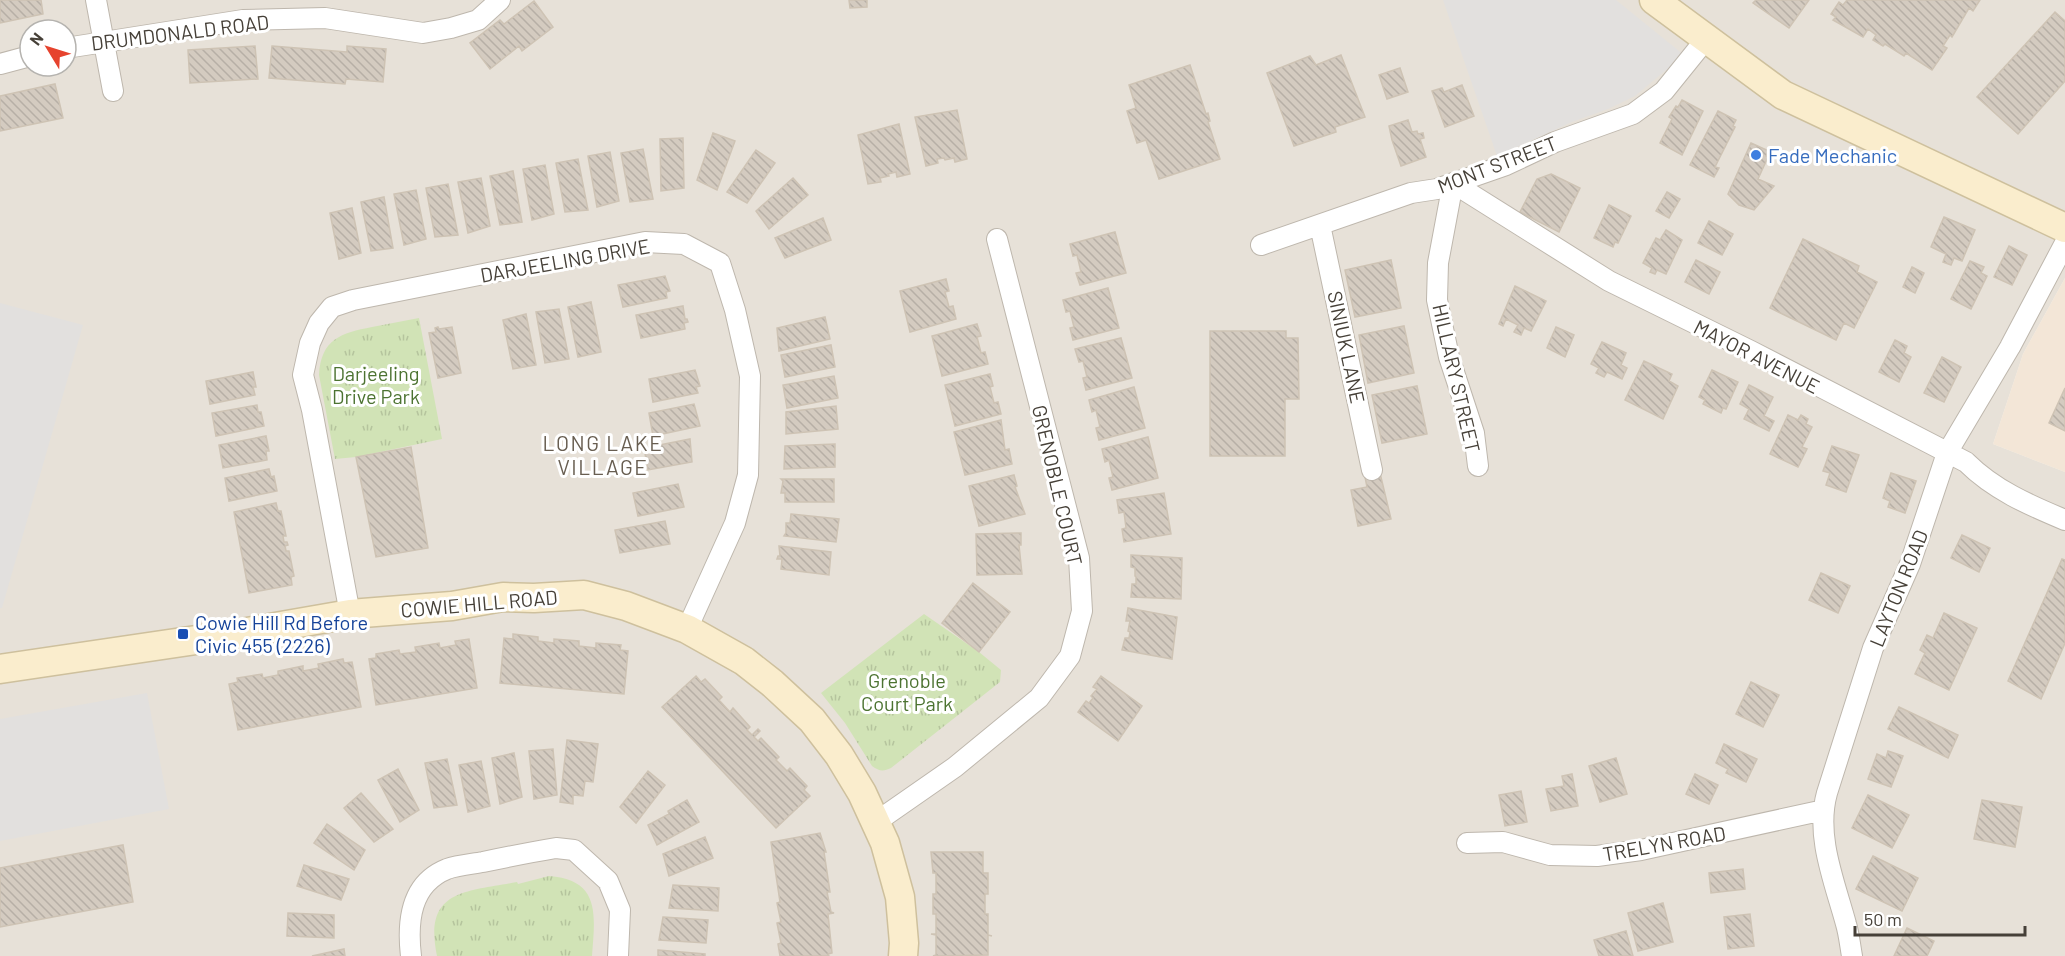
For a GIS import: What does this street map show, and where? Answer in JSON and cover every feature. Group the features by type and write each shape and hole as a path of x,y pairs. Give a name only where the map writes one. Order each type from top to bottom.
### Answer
{"street":[{"path":"96,0 113,91"},
{"name":"DRUMDONALD ROAD","path":"78,46 243,20 325,18 423,33 478,20 500,0"},
{"path":"1654,0 1783,94 2065,228"},
{"name":"MONT STREET","path":"1261,245 1411,193 1437,189 1506,165 1536,149 1633,114 1664,91 1706,39"},
{"path":"0,64 18,59"},
{"name":"MAYOR AVENUE","path":"1453,183 1609,281 1966,462 1992,484 2018,500 2065,520"},
{"name":"HILLARY STREET","path":"1453,183 1438,263 1437,300 1454,375 1474,433 1478,466"},
{"name":"SINIUK LANE","path":"1320,225 1343,323 1372,470"},
{"name":"GRENOBLE COURT","path":"876,822 955,767 1039,698 1070,656 1082,611 1079,558 997,239"},
{"name":"DARJEELING DRIVE","path":"349,607 312,410 303,375 309,343 319,323 333,307 353,300 645,242 684,244 720,263 735,310 750,376 748,475 735,523 687,629"},
{"name":"LAYTON ROAD","path":"1852,956 1823,835 1827,793 1873,648 1910,564 1947,453 2016,337 2065,243"},
{"name":"COWIE HILL ROAD","path":"0,669 230,635 349,607 452,606 503,597 584,595 626,606 687,629 744,661 812,720 839,755 862,793 885,843 900,897 903,956"},
{"name":"TRELYN ROAD","path":"1467,843 1503,842 1550,855 1598,856 1641,850 1824,810"},
{"path":"411,956 408,936 409,917 416,898 427,882 447,869 556,848 574,850 608,881 620,910 618,956"}],"shaded area":[{"path":"0,0 2065,0 2065,278 2023,354 1993,444 2065,472 2065,956 0,956"},
{"path":"1443,0 1616,0 1684,55 1635,96 1497,156"},
{"path":"2065,278 2065,472 1993,444 2023,354"},
{"path":"0,303 83,325 2,608 0,608"},
{"path":"147,693 169,809 0,841 0,719"}],"green space":[{"name":"Darjeeling Drive Park","path":"419,318 442,439 356,457 335,459 319,375 328,346 342,335 351,332"},
{"name":"Grenoble Court Park","path":"924,614 1001,670 1000,682 891,768 879,770 872,766 845,723 821,693"},
{"path":"549,876 578,884 586,892 593,914 592,956 437,956 434,934 436,918 443,906 453,898 481,888 517,882 518,884"}],"building":[{"path":"0,0 41,0 43,14 0,23"},
{"path":"849,0 867,0 867,7 850,8"},
{"path":"1756,0 1809,0 1789,28 1753,3"},
{"path":"1847,0 1980,0 1973,11 1969,8 1952,37 1950,35 1943,46 1947,48 1932,70 1906,53 1904,56 1885,44 1883,46 1873,40 1876,35 1868,29 1863,37 1833,20 1836,17 1831,14 1839,2 1843,5"},
{"path":"534,1 553,27 522,51 519,46 490,69 470,43 500,20 504,24"},
{"path":"2055,12 2065,21 2065,81 2018,134 1977,97"},
{"path":"255,46 258,79 190,83 188,50"},
{"path":"272,46 347,52 347,46 386,49 383,82 346,79 345,84 269,78"},
{"path":"1341,55 1365,117 1335,127 1336,132 1294,146 1267,73 1310,56 1316,65"},
{"path":"1190,65 1206,114 1208,113 1210,121 1208,122 1220,159 1159,179 1146,140 1137,143 1127,111 1136,108 1129,85"},
{"path":"1400,68 1408,92 1387,99 1379,75"},
{"path":"55,84 63,118 0,131 0,96"},
{"path":"1462,85 1474,116 1445,127 1432,91 1442,88 1444,92"},
{"path":"1682,100 1703,111 1682,155 1660,143 1672,119 1669,117"},
{"path":"957,110 967,159 955,162 954,158 937,159 938,163 926,166 915,117"},
{"path":"1718,111 1736,120 1733,126 1735,127 1715,167 1719,168 1714,177 1690,165"},
{"path":"1408,120 1412,132 1423,133 1424,138 1420,139 1426,157 1401,166 1389,126"},
{"path":"899,124 910,174 897,177 896,172 880,178 881,182 868,184 858,135"},
{"path":"713,133 735,141 717,190 697,180"},
{"path":"683,138 684,188 661,191 660,139"},
{"path":"1751,143 1769,151 1758,179 1774,186 1754,210 1739,205 1728,194"},
{"path":"643,149 653,199 630,202 621,153"},
{"path":"756,150 775,163 747,203 727,192"},
{"path":"610,152 619,201 597,207 588,156"},
{"path":"578,159 588,210 565,212 556,163"},
{"path":"545,165 554,214 532,220 523,169"},
{"path":"513,171 522,222 500,225 490,176"},
{"path":"1551,174 1580,188 1559,232 1520,212 1537,179"},
{"path":"481,178 490,226 468,233 458,182"},
{"path":"793,178 808,195 769,229 756,211"},
{"path":"448,184 458,235 435,237 426,188"},
{"path":"416,190 426,239 404,245 394,194"},
{"path":"1667,192 1680,199 1669,218 1656,211"},
{"path":"384,197 393,248 371,251 361,202"},
{"path":"1609,205 1631,216 1618,243 1615,242 1613,247 1594,238"},
{"path":"352,208 361,253 339,259 330,213"},
{"path":"1944,217 1975,230 1962,261 1954,258 1951,265 1943,262 1946,254 1931,247"},
{"path":"823,218 831,240 785,258 775,238"},
{"path":"1709,221 1733,234 1722,255 1698,243"},
{"path":"1666,230 1682,240 1666,274 1657,270 1655,274 1650,272 1652,268 1643,263 1656,238 1660,240"},
{"path":"1115,232 1126,273 1080,285 1076,273 1081,272 1077,255 1073,256 1070,244"},
{"path":"1803,239 1859,266 1857,272 1877,282 1854,328 1844,323 1836,340 1770,308"},
{"path":"2009,246 2027,255 2012,285 1994,277"},
{"path":"1391,260 1401,308 1355,317 1345,270"},
{"path":"1696,260 1720,272 1709,294 1685,282"},
{"path":"1970,261 1984,267 1981,273 1987,276 1971,309 1951,299"},
{"path":"1912,267 1924,273 1915,293 1903,287"},
{"path":"665,276 670,291 666,292 667,298 623,307 618,285"},
{"path":"946,279 949,291 945,292 949,307 953,306 956,319 910,332 900,291"},
{"path":"1515,286 1546,301 1531,331 1524,328 1521,335 1514,332 1518,325 1506,319 1503,326 1499,324"},
{"path":"1108,288 1119,328 1073,340 1070,328 1074,327 1070,311 1066,312 1063,300"},
{"path":"591,302 601,352 578,357 568,307"},
{"path":"683,306 685,319 688,322 684,323 685,329 641,338 636,315"},
{"path":"559,309 569,359 545,363 536,312"},
{"path":"526,314 536,365 513,369 503,320"},
{"path":"825,317 830,339 779,351 777,328"},
{"path":"977,324 981,336 977,337 981,353 985,352 988,364 942,376 932,336"},
{"path":"1404,326 1414,373 1368,383 1359,335"},
{"path":"452,327 461,373 438,378 429,333 436,332 435,328 439,329"},
{"path":"1556,327 1574,335 1565,357 1547,348"},
{"path":"1210,331 1286,331 1286,338 1298,338 1299,399 1285,399 1285,456 1210,456"},
{"path":"1121,338 1132,378 1086,390 1083,378 1087,377 1083,361 1079,362 1075,349"},
{"path":"1895,340 1907,346 1904,353 1911,357 1899,382 1879,372"},
{"path":"1602,342 1626,353 1621,365 1627,368 1622,379 1607,372 1604,377 1596,373 1599,368 1591,364"},
{"path":"831,345 835,367 785,377 781,355"},
{"path":"1942,357 1961,367 1944,402 1924,393"},
{"path":"1644,361 1672,374 1669,381 1678,386 1663,419 1625,400"},
{"path":"695,370 700,386 696,387 698,393 653,402 649,379"},
{"path":"1712,370 1738,382 1726,409 1723,408 1721,413 1703,404 1705,400 1699,397"},
{"path":"253,372 255,395 210,404 206,381"},
{"path":"990,374 994,403 998,402 1001,414 955,426 945,385"},
{"path":"834,376 838,398 787,408 783,385"},
{"path":"1749,385 1773,397 1764,416 1774,421 1769,431 1744,419 1749,409 1740,404"},
{"path":"1417,386 1427,434 1382,443 1372,395"},
{"path":"1134,387 1145,428 1099,440 1096,428 1100,427 1096,410 1092,412 1089,400"},
{"path":"2065,388 2065,431 2049,423"},
{"path":"694,404 700,426 653,436 649,413"},
{"path":"257,405 264,426 216,436 212,413"},
{"path":"836,406 838,429 786,434 786,412"},
{"path":"1788,415 1798,420 1801,415 1808,419 1806,424 1812,427 1802,447 1807,449 1798,467 1770,454"},
{"path":"1001,420 1005,450 1009,449 1012,464 965,475 954,432"},
{"path":"266,436 269,451 266,451 267,460 223,468 219,445"},
{"path":"1148,437 1158,478 1112,490 1109,478 1113,477 1109,460 1105,462 1102,449"},
{"path":"690,439 692,462 648,470 644,448"},
{"path":"835,444 835,467 784,469 785,446"},
{"path":"1832,446 1859,455 1846,492 1826,485 1830,473 1823,471"},
{"path":"411,447 428,548 376,557 356,457"},
{"path":"269,469 271,477 274,476 277,491 229,501 225,478"},
{"path":"1380,473 1391,519 1358,526 1351,490 1367,487 1365,477"},
{"path":"1891,473 1916,481 1905,513 1888,507 1890,501 1883,498"},
{"path":"1014,475 1017,486 1015,487 1025,514 979,526 969,486"},
{"path":"781,479 834,479 834,502 785,502 785,493 781,493 783,481"},
{"path":"678,484 684,507 638,516 633,493"},
{"path":"1164,493 1171,534 1124,542 1122,529 1126,528 1124,512 1119,513 1117,500"},
{"path":"276,503 278,511 281,511 286,536 283,536 284,542 288,545 285,546 286,551 289,551 294,576 291,577 292,585 249,593 234,512"},
{"path":"791,514 839,519 836,542 784,536 786,523 790,523"},
{"path":"665,521 670,544 620,553 615,530"},
{"path":"1021,533 1021,545 1019,545 1022,574 977,575 976,534"},
{"path":"1962,535 1990,548 1979,572 1951,558"},
{"path":"779,546 831,552 829,575 781,569 782,559 777,559 780,556"},
{"path":"1131,555 1182,558 1181,599 1131,597 1132,584 1136,584 1136,577 1135,568 1131,567"},
{"path":"2062,559 2065,560 2065,643 2041,699 2008,681"},
{"path":"1821,573 1850,586 1838,613 1809,600"},
{"path":"973,583 1010,612 979,652 942,623"},
{"path":"1128,608 1177,617 1172,659 1122,650 1125,638 1129,638 1130,632 1128,631 1130,621 1126,621"},
{"path":"1944,613 1977,628 1949,690 1915,674 1925,653 1920,650 1927,635 1933,638"},
{"path":"513,634 538,637 538,641 554,643 554,639 579,641 579,646 596,648 596,643 621,645 620,650 628,651 624,694 500,683 504,638 513,639"},
{"path":"469,639 477,688 376,705 369,659 376,658 376,654 399,650 400,654 416,652 415,647 439,643 440,648 456,645 455,641"},
{"path":"343,659 344,663 352,662 361,707 238,730 229,684 238,682 237,678 262,674 263,678 278,675 278,671 303,666 303,671 319,668 318,664"},
{"path":"696,676 701,682 705,679 722,697 719,700 730,712 733,708 750,727 747,730 752,735 758,729 760,731 754,737 758,741 761,738 779,757 776,760 787,771 790,768 807,786 804,790 810,796 776,828 662,707"},
{"path":"1101,676 1142,706 1118,741 1078,712 1086,701 1089,703 1093,698 1091,696 1097,689 1093,687"},
{"path":"1751,682 1779,695 1763,727 1736,714"},
{"path":"1899,707 1958,735 1948,758 1888,729"},
{"path":"567,740 598,744 593,782 585,781 583,796 573,795 573,804 560,802"},
{"path":"1724,744 1757,759 1746,782 1726,773 1728,769 1716,763"},
{"path":"553,749 557,795 534,799 529,751"},
{"path":"1888,751 1903,756 1891,787 1868,779 1877,754 1886,758"},
{"path":"514,753 522,797 500,804 492,758"},
{"path":"1616,758 1627,794 1600,802 1589,766"},
{"path":"447,759 457,805 434,808 425,763"},
{"path":"481,761 490,806 468,812 459,765"},
{"path":"398,769 419,810 400,822 378,780"},
{"path":"648,771 665,785 636,823 620,807"},
{"path":"1572,774 1578,806 1551,811 1546,789 1564,786 1562,776"},
{"path":"1695,774 1718,785 1709,804 1686,794"},
{"path":"1521,791 1527,822 1505,826 1499,795"},
{"path":"361,793 393,829 374,842 344,808"},
{"path":"1868,795 1909,815 1892,848 1852,828"},
{"path":"687,800 699,822 657,845 648,825 669,814 668,811"},
{"path":"1982,800 2022,807 2015,847 1974,839"},
{"path":"327,824 365,850 354,870 314,843"},
{"path":"820,833 826,852 824,852 830,892 827,892 831,912 834,913 828,914 832,953 828,954 829,956 780,956 778,944 781,943 777,923 781,922 777,903 780,902 771,842"},
{"path":"705,837 713,858 669,876 663,854"},
{"path":"123,845 133,902 0,927 0,868"},
{"path":"931,852 983,852 983,873 988,873 985,914 988,914 988,955 933,956 936,955 936,935 931,934 936,934 933,894 936,894 936,873 933,873"},
{"path":"1873,856 1918,878 1902,911 1856,889"},
{"path":"304,865 349,879 341,900 297,886"},
{"path":"1743,869 1745,889 1711,893 1709,873"},
{"path":"673,885 719,888 718,911 669,908"},
{"path":"1663,903 1673,942 1638,951 1628,913"},
{"path":"288,913 334,915 334,938 287,936"},
{"path":"1750,914 1754,946 1728,949 1724,917"},
{"path":"663,917 708,920 706,943 659,940"},
{"path":"1907,928 1934,941 1927,956 1894,956"},
{"path":"1626,931 1633,956 1599,956 1594,940"},
{"path":"344,949 345,956 312,956"},
{"path":"658,950 705,954 705,956 658,956"}],"place":[{"name":"Fade Mechanic","path":"1756,155"},
{"name":"Cowie Hill Rd Before Civic 455 (2226)","path":"183,634"}],"district":[{"name":"LONG LAKE VILLAGE","path":"603,454"}]}
